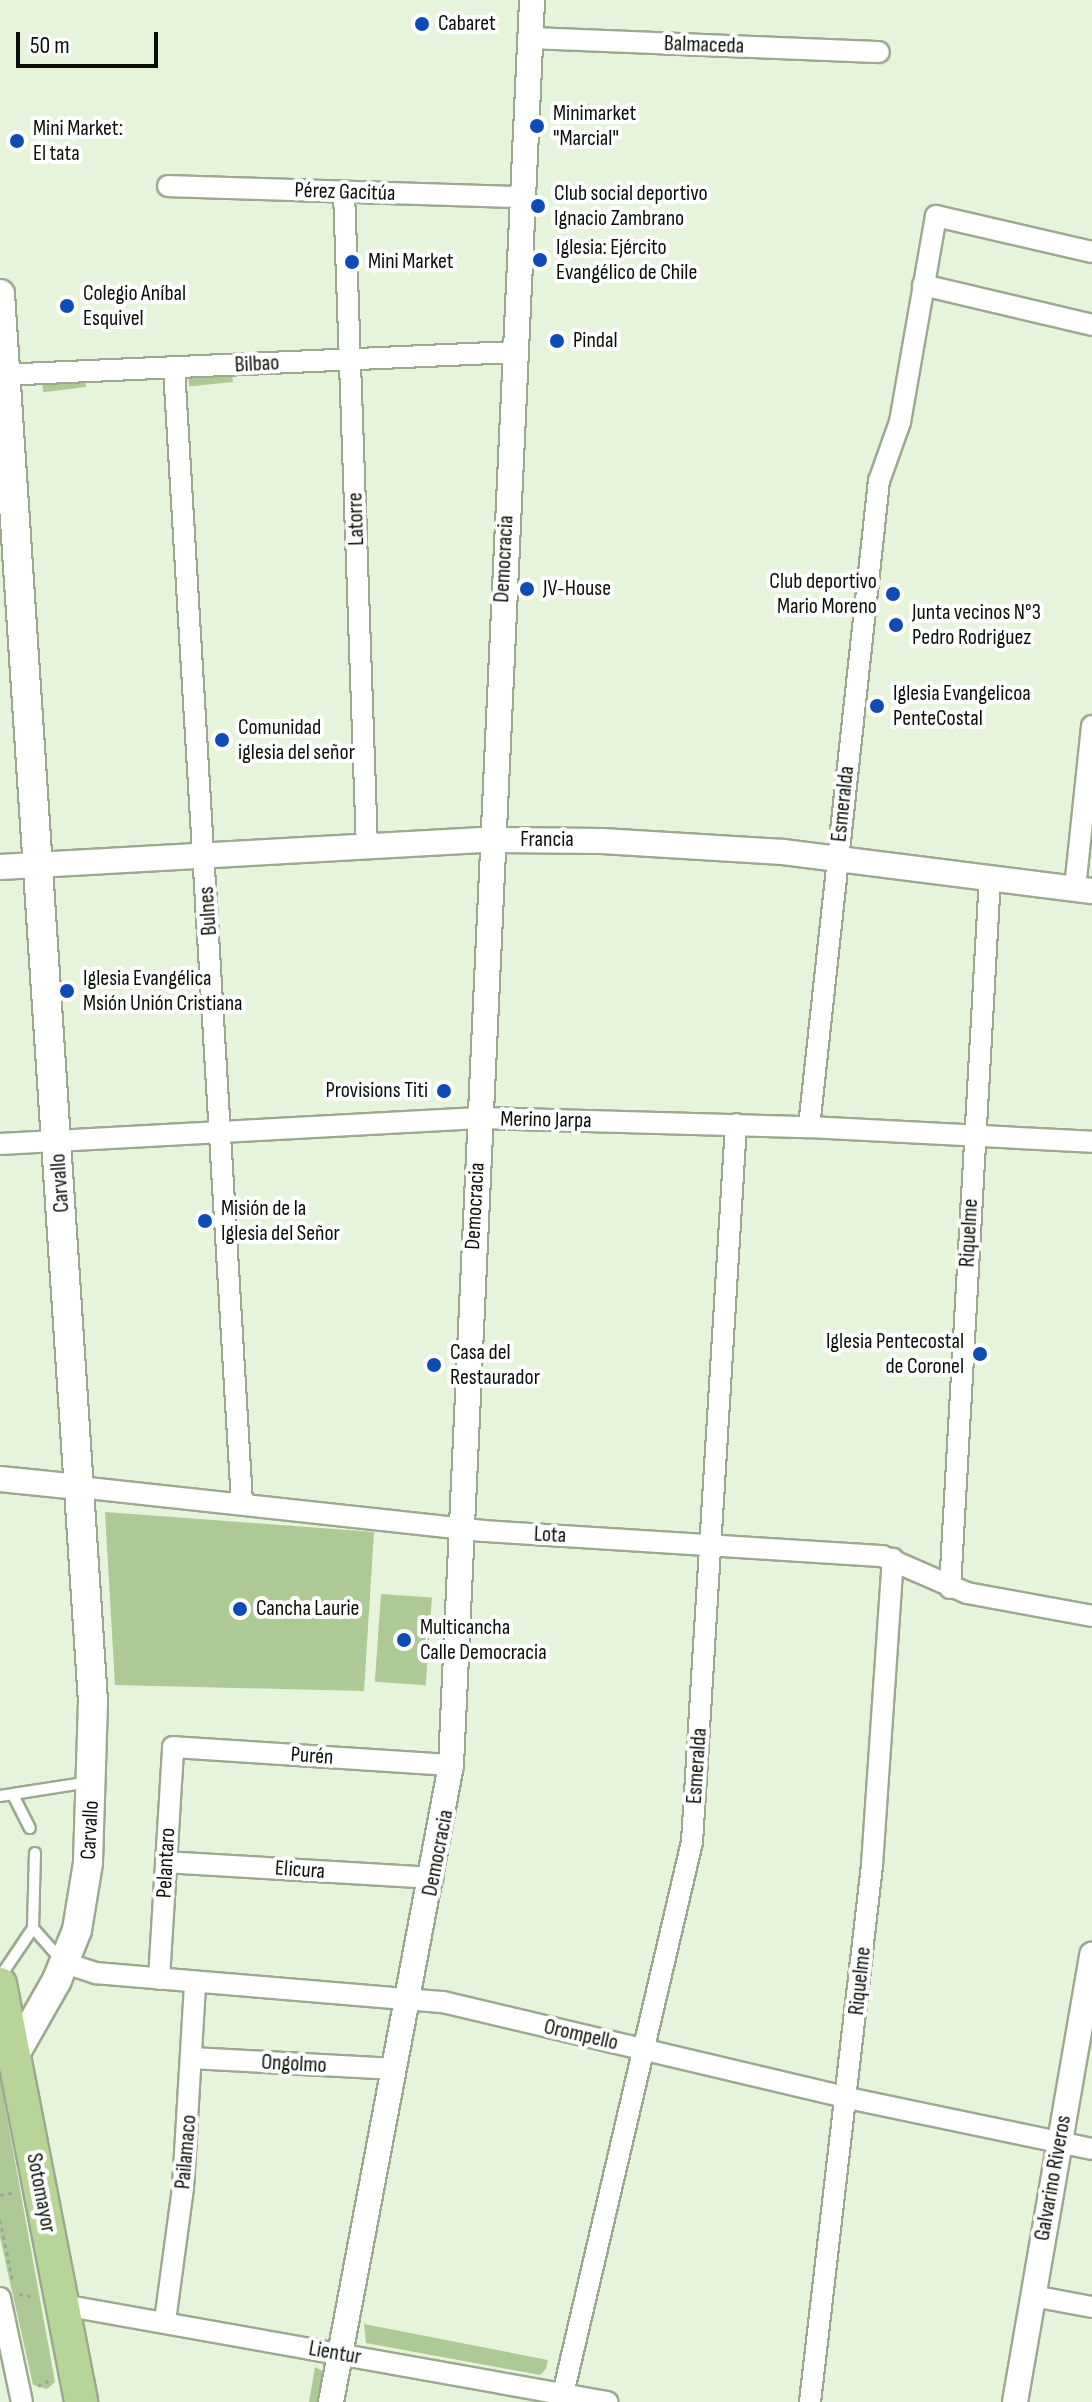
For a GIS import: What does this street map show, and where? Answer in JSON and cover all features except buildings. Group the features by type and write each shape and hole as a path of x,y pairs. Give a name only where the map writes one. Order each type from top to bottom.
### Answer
{"main road":[{"name":"Carvallo","path":"0,294 2,375 40,865 92,1656 92,1782 85,1889 65,1963 11,2074"},
{"name":"Sotomayor","path":"0,1984 11,2074 49,2301 81,2402"}],"street":[{"name":"Democracia","path":"331,2402 433,1878 451,1765 490,840 532,0"},
{"name":"Balmaceda","path":"529,38 879,52"},
{"name":"Pérez Gacitúa","path":"168,186 521,197"},
{"name":"Latorre","path":"344,192 367,846"},
{"name":"Esmeralda","path":"809,1127 879,481 898,431 936,216 1092,252"},
{"path":"923,285 1092,325"},
{"name":"Bilbao","path":"2,375 514,352"},
{"name":"Bulnes","path":"174,368 223,1133 242,1503"},
{"path":"1084,890 1092,726"},
{"name":"Francia","path":"0,867 490,840 674,843 837,859 1084,890"},
{"name":"Riquelme","path":"950,1588 990,878"},
{"name":"Merino Jarpa","path":"0,1144 479,1118 736,1124 1092,1142"},
{"name":"Esmeralda","path":"563,2394 692,1842 736,1124"},
{"name":"Lota","path":"0,1479 460,1527 893,1559 950,1588 1092,1616"},
{"name":"Riquelme","path":"810,2402 848,2098 872,1865 893,1559"},
{"name":"Purén","path":"173,1747 451,1765"},
{"name":"Pelantaro","path":"159,1979 173,1747"},
{"name":"Elicura","path":"166,1862 433,1878"},
{"name":"Galvarino Riveros","path":"1015,2402 1092,1955"},
{"name":"Orompello","path":"65,1963 83,1971 159,1979 409,1998 848,2098 1092,2149"},
{"name":"Pailamaco","path":"165,2321 192,2058 195,1982"},
{"name":"Ongolmo","path":"192,2058 395,2069"},
{"path":"8,2296 22,2402"},
{"path":"1033,2296 1092,2307"},
{"name":"Lientur","path":"49,2301 341,2354 502,2393 563,2394 607,2402"}],"lane":[{"path":"0,1796 92,1782"},
{"path":"13,1795 30,1828"},
{"path":"0,1977 33,1928 35,1853"},
{"path":"33,1928 65,1963"}],"path":[{"path":"8,2296 49,2301"}],"green space":[{"path":"232,373 233,382 189,387 188,378"},
{"path":"85,379 86,387 43,392 42,384"},
{"name":"Cancha Laurie","path":"105,1512 374,1532 364,1691 115,1685"},
{"name":"Multicancha Calle Democracia","path":"381,1594 432,1598 426,1685 375,1682"},
{"path":"0,2079 55,2382 47,2389 33,2385 0,2237"},
{"path":"364,2324 548,2360 546,2369 540,2375 366,2343"},
{"path":"315,2367 324,2372 318,2402 309,2402"}],"place":[{"name":"Cabaret","path":"422,24"},
{"name":"Minimarket \"Marcial\"","path":"537,126"},
{"name":"Mini Market: El tata","path":"17,141"},
{"name":"Club social deportivo Ignacio Zambrano","path":"538,206"},
{"name":"Iglesia: Ejército Evangélico de Chile","path":"540,260"},
{"name":"Mini Market","path":"352,262"},
{"name":"Colegio Aníbal Esquivel","path":"67,306"},
{"name":"Pindal","path":"557,341"},
{"name":"JV-House","path":"527,589"},
{"name":"Club deportivo Mario Moreno","path":"893,594"},
{"name":"Junta vecinos N°3 Pedro Rodriguez","path":"896,625"},
{"name":"Iglesia Evangelicoa PenteCostal","path":"877,706"},
{"name":"Comunidad iglesia del señor","path":"222,740"},
{"name":"Iglesia Evangélica Msión Unión Cristiana","path":"67,991"},
{"name":"Provisions Titi","path":"444,1091"},
{"name":"Misión de la Iglesia del Señor","path":"205,1221"},
{"name":"Iglesia Pentecostal de Coronel","path":"980,1354"},
{"name":"Casa del Restaurador","path":"434,1365"},
{"name":"Cancha Laurie","path":"240,1609"},
{"name":"Multicancha Calle Democracia","path":"404,1640"}]}
